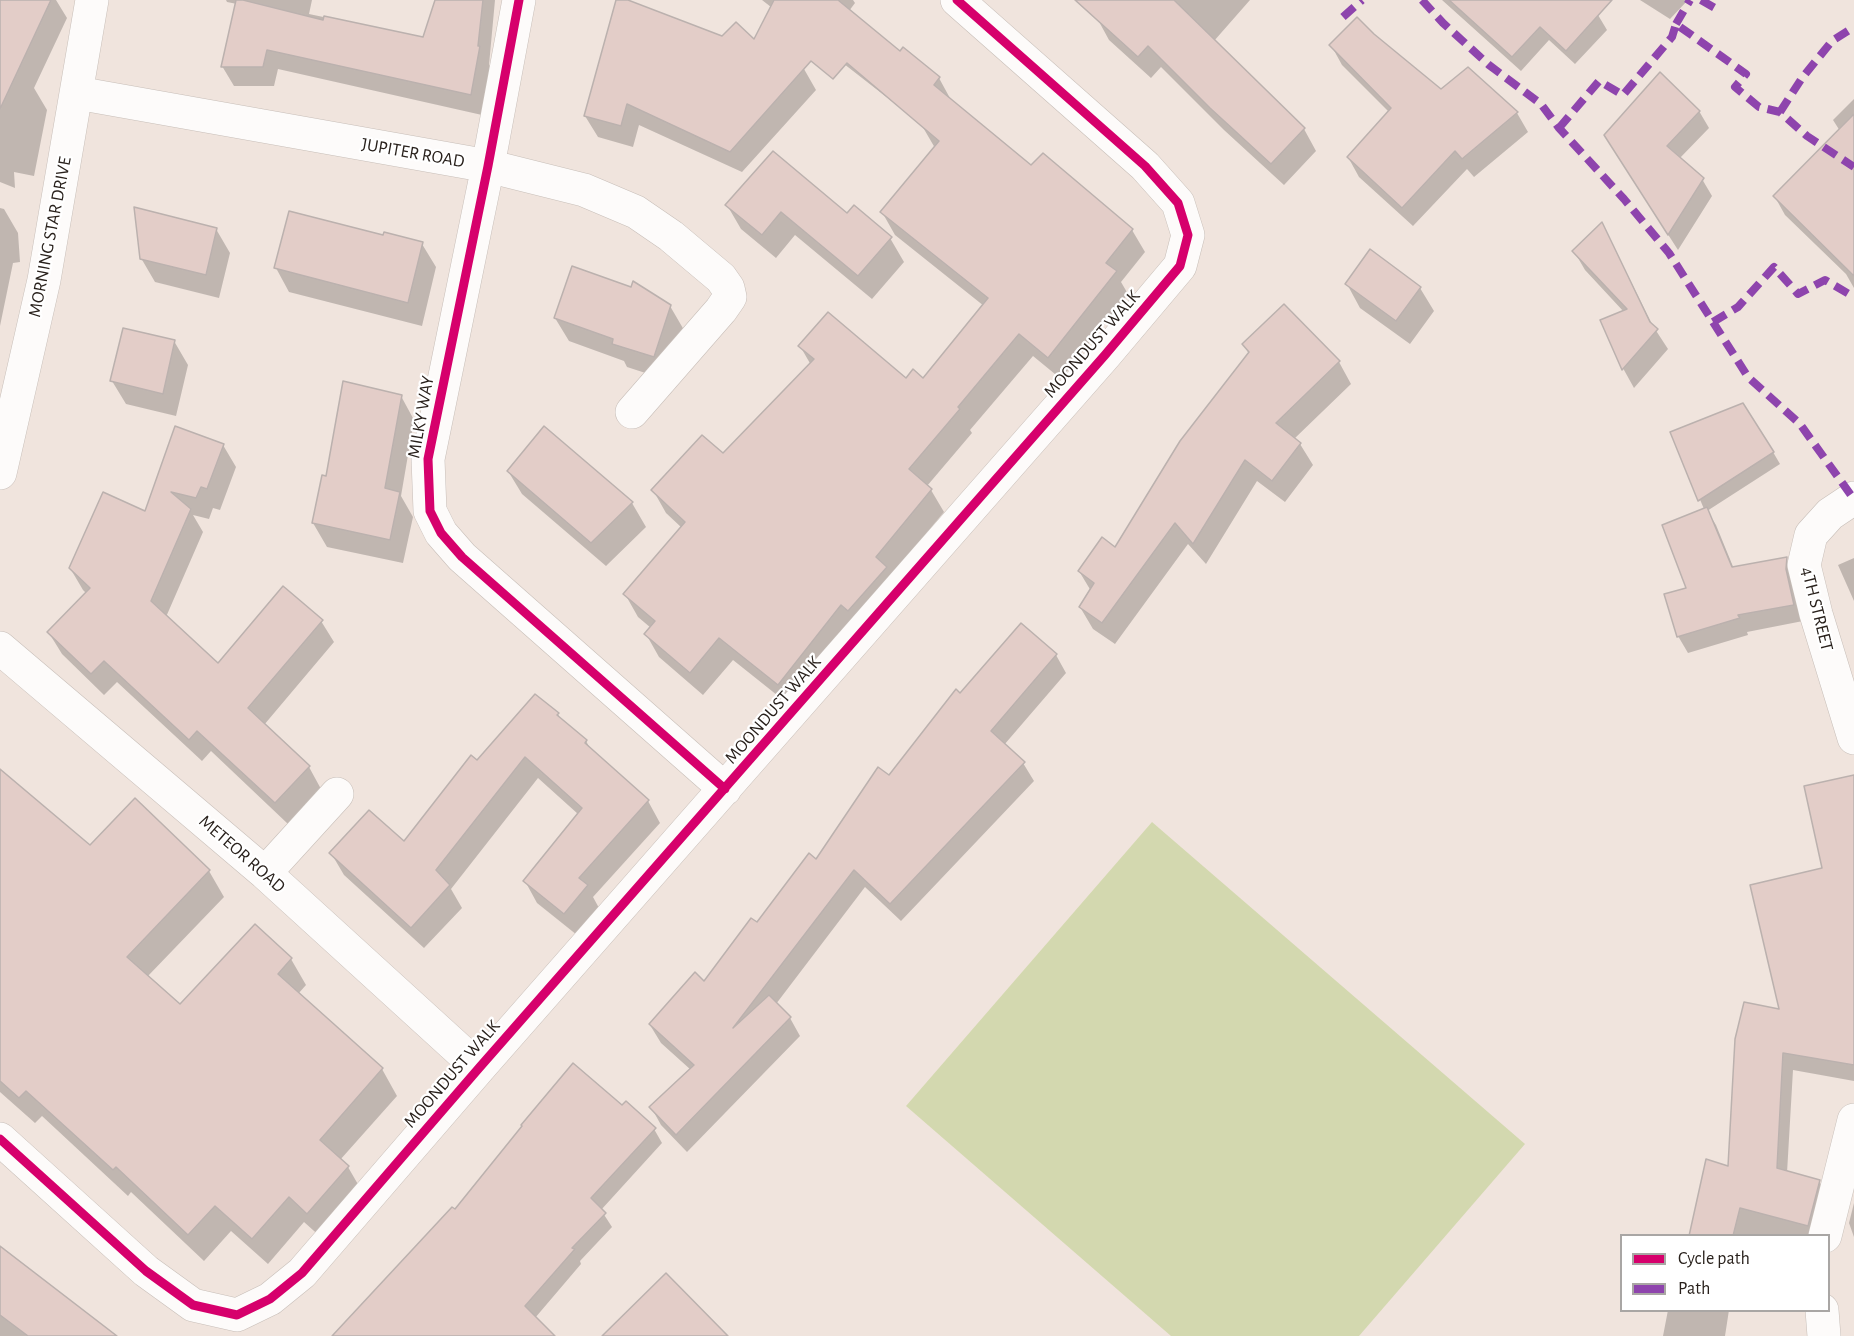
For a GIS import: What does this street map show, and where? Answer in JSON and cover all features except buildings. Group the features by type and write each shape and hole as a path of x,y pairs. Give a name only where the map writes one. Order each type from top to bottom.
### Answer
{"street":[{"name":"MORNING STAR DRIVE","path":"0,473 4,437 44,280 92,0"},
{"name":"MILKY WAY","path":"519,0 488,166 428,459 430,512 441,533 462,557 725,789"},
{"name":"MOONDUST WALK","path":"0,1139 146,1271 193,1305 239,1326 302,1273 1105,355 1180,266 1188,235 1178,203 1145,166 957,0"},
{"name":"JUPITER ROAD","path":"77,93 488,166 584,190 636,212 671,236 721,278 728,288 730,297 632,412"},
{"name":"4TH STREET","path":"1854,498 1830,514 1811,535 1804,565 1816,614 1854,738"},
{"name":"METEOR ROAD","path":"0,648 265,873 479,1068"},
{"path":"265,873 337,794"},
{"path":"1826,1234 1852,1133"},
{"path":"1821,1312 1824,1336"}],"green space":[{"path":"1152,822 1525,1144 1359,1336 1171,1336 906,1106"}],"marked path":[{"path":"1343,17 1362,0"},
{"path":"1422,0 1443,23 1489,65 1541,104 1559,128 1624,199 1669,253 1748,377 1800,424 1853,498"},
{"path":"1676,24 1690,0"},
{"path":"1701,0 1715,8"},
{"path":"1559,128 1599,81 1623,95 1672,37 1676,24 1746,74 1735,87 1759,107 1780,112 1807,136 1854,167"},
{"path":"1780,112 1802,78 1832,41 1854,27"},
{"path":"1713,322 1738,307 1774,267 1798,294 1825,280 1854,297"}],"cycle path":[{"path":"519,0 488,166 428,459 430,511 441,533 462,557 725,789"},
{"path":"0,1139 146,1271 193,1305 237,1315 270,1299 302,1273 1105,355 1180,266 1188,235 1178,203 1145,166 957,0"}]}
